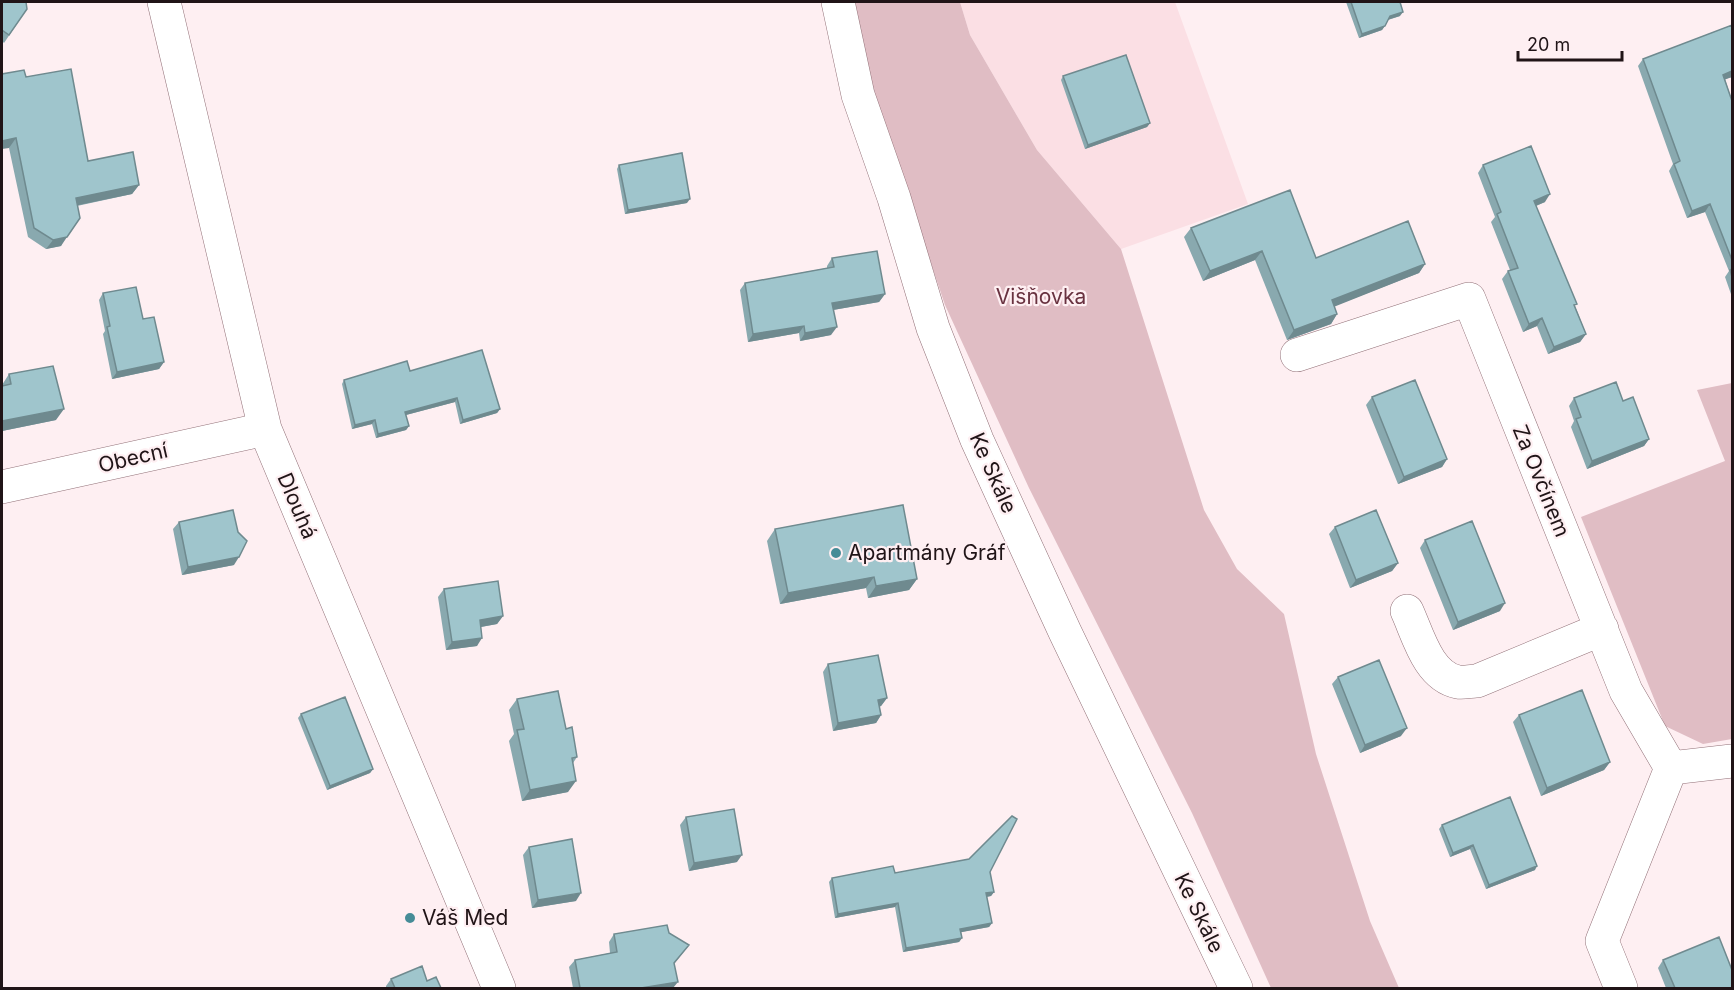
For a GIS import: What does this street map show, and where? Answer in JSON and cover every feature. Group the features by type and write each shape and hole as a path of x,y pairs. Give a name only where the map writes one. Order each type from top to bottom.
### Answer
{"street":[{"name":"Dlouhá","path":"164,2 265,429 499,988"},
{"name":"Ke Skále","path":"838,2 858,95 894,198 933,328 977,440 1065,632 1236,988"},
{"name":"Za Ovčínem","path":"1296,356 1469,298 1626,691 1671,768"},
{"name":"Obecní","path":"2,487 265,429"},
{"path":"1407,611 1428,658 1442,674 1458,682 1477,681 1602,628"},
{"path":"1620,988 1602,941 1671,768 1732,761"}],"shaded area":[{"path":"960,2 1175,2 1248,204 1121,249 1037,150 970,35"}],"green space":[{"name":"Višňovka","path":"851,2 960,2 970,35 1037,150 1121,249 1204,510 1237,569 1284,614 1316,754 1370,921 1399,988 1271,988 1192,813 1029,488 945,305 877,103"},
{"path":"1732,383 1732,739 1703,744 1665,726 1581,517 1725,461 1697,390"}],"building":[{"path":"2,2 26,2 27,9 9,35 2,30"},
{"path":"1351,2 1400,2 1403,12 1390,16 1385,26 1362,34"},
{"path":"1732,25 1732,71 1723,75 1732,101 1732,260 1710,204 1692,211 1674,164 1680,161 1643,59"},
{"path":"1126,55 1150,123 1088,145 1063,76"},
{"path":"71,69 88,161 133,152 139,185 76,198 80,218 67,237 53,240 34,228 16,138 2,141 2,74 24,70 26,77"},
{"path":"1531,146 1550,194 1534,201 1577,304 1574,305 1586,334 1554,347 1542,318 1529,324 1508,271 1518,268 1497,214 1501,212 1483,165"},
{"path":"682,153 690,199 628,210 619,165"},
{"path":"1290,190 1316,258 1408,221 1425,264 1332,300 1337,314 1294,330 1262,251 1210,271 1191,228"},
{"path":"877,251 885,294 832,303 837,327 805,333 804,326 753,334 745,283 834,267 832,258"},
{"path":"136,287 143,319 154,317 164,362 117,372 107,327 110,326 103,293"},
{"path":"482,350 500,409 463,420 457,398 405,412 409,426 378,434 375,420 355,425 344,380 407,361 410,371"},
{"path":"53,366 64,409 2,421 2,386 11,384 9,374"},
{"path":"1415,380 1447,459 1404,477 1372,397"},
{"path":"1616,382 1623,401 1633,397 1649,439 1592,461 1576,419 1581,417 1574,398"},
{"name":"Apartmány Gráf","path":"903,505 917,579 876,586 874,577 788,593 775,529"},
{"path":"233,510 238,532 247,541 239,557 188,567 179,522"},
{"path":"1376,510 1398,563 1356,580 1335,527"},
{"path":"1472,521 1505,603 1458,622 1425,540"},
{"path":"498,581 503,616 480,620 482,638 452,642 444,589"},
{"path":"878,655 887,698 878,700 881,715 838,723 828,664"},
{"path":"1379,660 1407,728 1365,745 1338,677"},
{"path":"1582,690 1610,762 1547,788 1519,715"},
{"path":"558,691 566,729 572,727 577,757 572,758 576,781 530,790 517,730 524,729 517,699"},
{"path":"345,697 373,769 330,786 301,714"},
{"path":"1510,797 1537,866 1489,885 1473,845 1453,853 1442,825"},
{"path":"734,809 742,855 694,863 686,817"},
{"path":"1012,816 1017,819 990,872 994,892 986,893 992,923 960,929 962,938 906,948 898,903 838,914 832,878 893,866 895,873 969,859"},
{"path":"572,839 581,893 538,900 529,847"},
{"path":"667,925 669,933 689,945 674,963 678,982 641,988 580,988 575,960 617,952 614,934"},
{"path":"1719,937 1732,970 1732,988 1675,988 1663,960"},
{"path":"422,966 427,981 436,977 441,988 395,988 391,979"}],"place":[{"name":"Apartmány Gráf","path":"836,553"},
{"name":"Váš Med","path":"410,918"}]}
